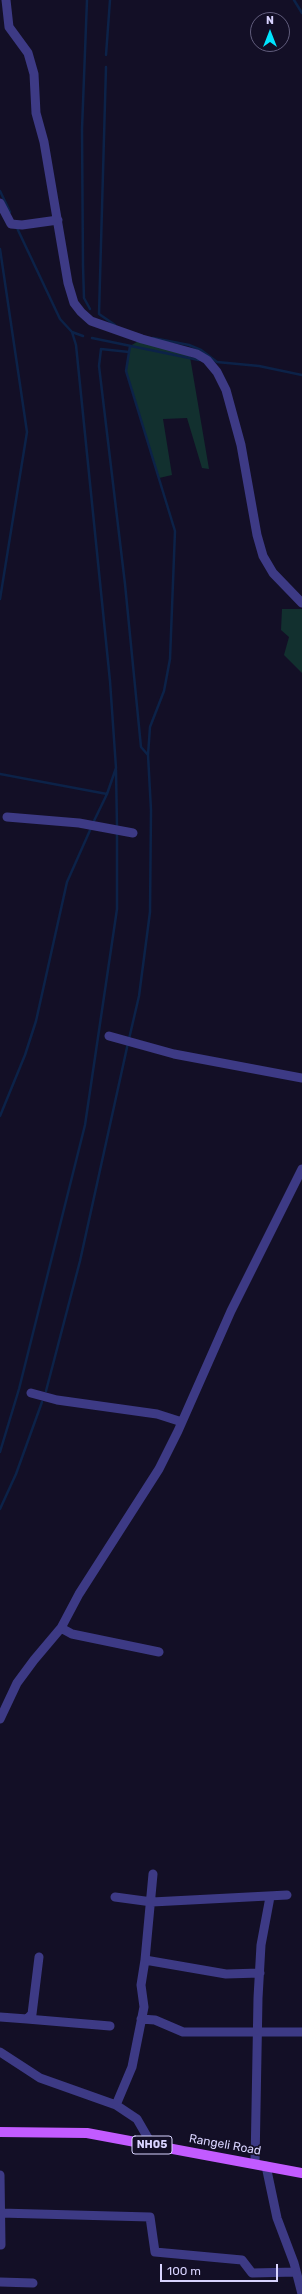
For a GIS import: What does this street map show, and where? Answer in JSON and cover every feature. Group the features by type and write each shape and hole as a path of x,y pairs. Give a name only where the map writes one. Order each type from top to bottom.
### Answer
{"main road":[{"name":"Rangeli Road","path":"0,2132 87,2133 302,2173"}],"street":[{"path":"6,0 9,27 28,53 34,74 36,113 58,220 68,283 74,302 81,312 91,321 104,327 197,354 207,360 218,372 226,390 241,445 257,535 263,556 273,573 302,603"},
{"path":"0,203 11,224 22,225 58,220"},
{"path":"7,817 79,823 133,833"},
{"path":"109,1036 174,1054 302,1078"},
{"path":"0,1719 21,1677 61,1628 79,1594 159,1469 182,1422 231,1311 302,1169"},
{"path":"31,1393 57,1400 157,1414 182,1422"},
{"path":"61,1628 72,1634 159,1652"},
{"path":"116,2105 132,2067 144,2007 140,1985 145,1960 152,1902 153,1874"},
{"path":"115,1897 152,1902 287,1895"},
{"path":"255,2164 261,1945 270,1897"},
{"path":"27,2019 32,2014 39,1957"},
{"path":"145,1960 226,1974 260,1973"},
{"path":"0,2017 110,2026"},
{"path":"141,2019 155,2020 183,2032 302,2032"},
{"path":"0,2052 40,2078 116,2105 137,2119 152,2145"},
{"path":"266,2166 277,2218 302,2294"},
{"path":"0,2175 1,2245"},
{"path":"0,2213 150,2217 155,2252 242,2260 252,2273 296,2272"},
{"path":"0,2282 33,2283"}],"green space":[{"path":"142,339 189,351 209,469 202,468 187,418 163,419 172,475 159,478 126,371 130,346"},
{"path":"282,609 302,609 302,673 284,655 289,637 281,630"}],"waterway":[{"path":"87,0 82,129 83,266 84,298 90,309"},
{"path":"106,55 110,0"},
{"path":"294,0 302,13"},
{"path":"106,67 99,314 115,325"},
{"path":"0,191 10,212"},
{"path":"17,228 60,319 72,332 83,336"},
{"path":"0,249 27,432 0,599"},
{"path":"72,332 76,345 110,681 116,768 107,794 93,823"},
{"path":"92,338 199,360"},
{"path":"153,338 189,345 201,350 217,362 259,366 302,375"},
{"path":"129,1039 139,996 150,912 151,810 148,755 150,727 164,691 170,659 175,531 126,371 130,346"},
{"path":"129,352 101,349 99,366 125,584 141,747 148,755"},
{"path":"116,770 117,827"},
{"path":"0,774 107,794"},
{"path":"0,1116 25,1055 36,1021 67,882 91,828"},
{"path":"0,1452 19,1389 85,1125 117,909 117,832"},
{"path":"46,1391 80,1261 128,1043"},
{"path":"0,1509 16,1474 42,1402"}]}
